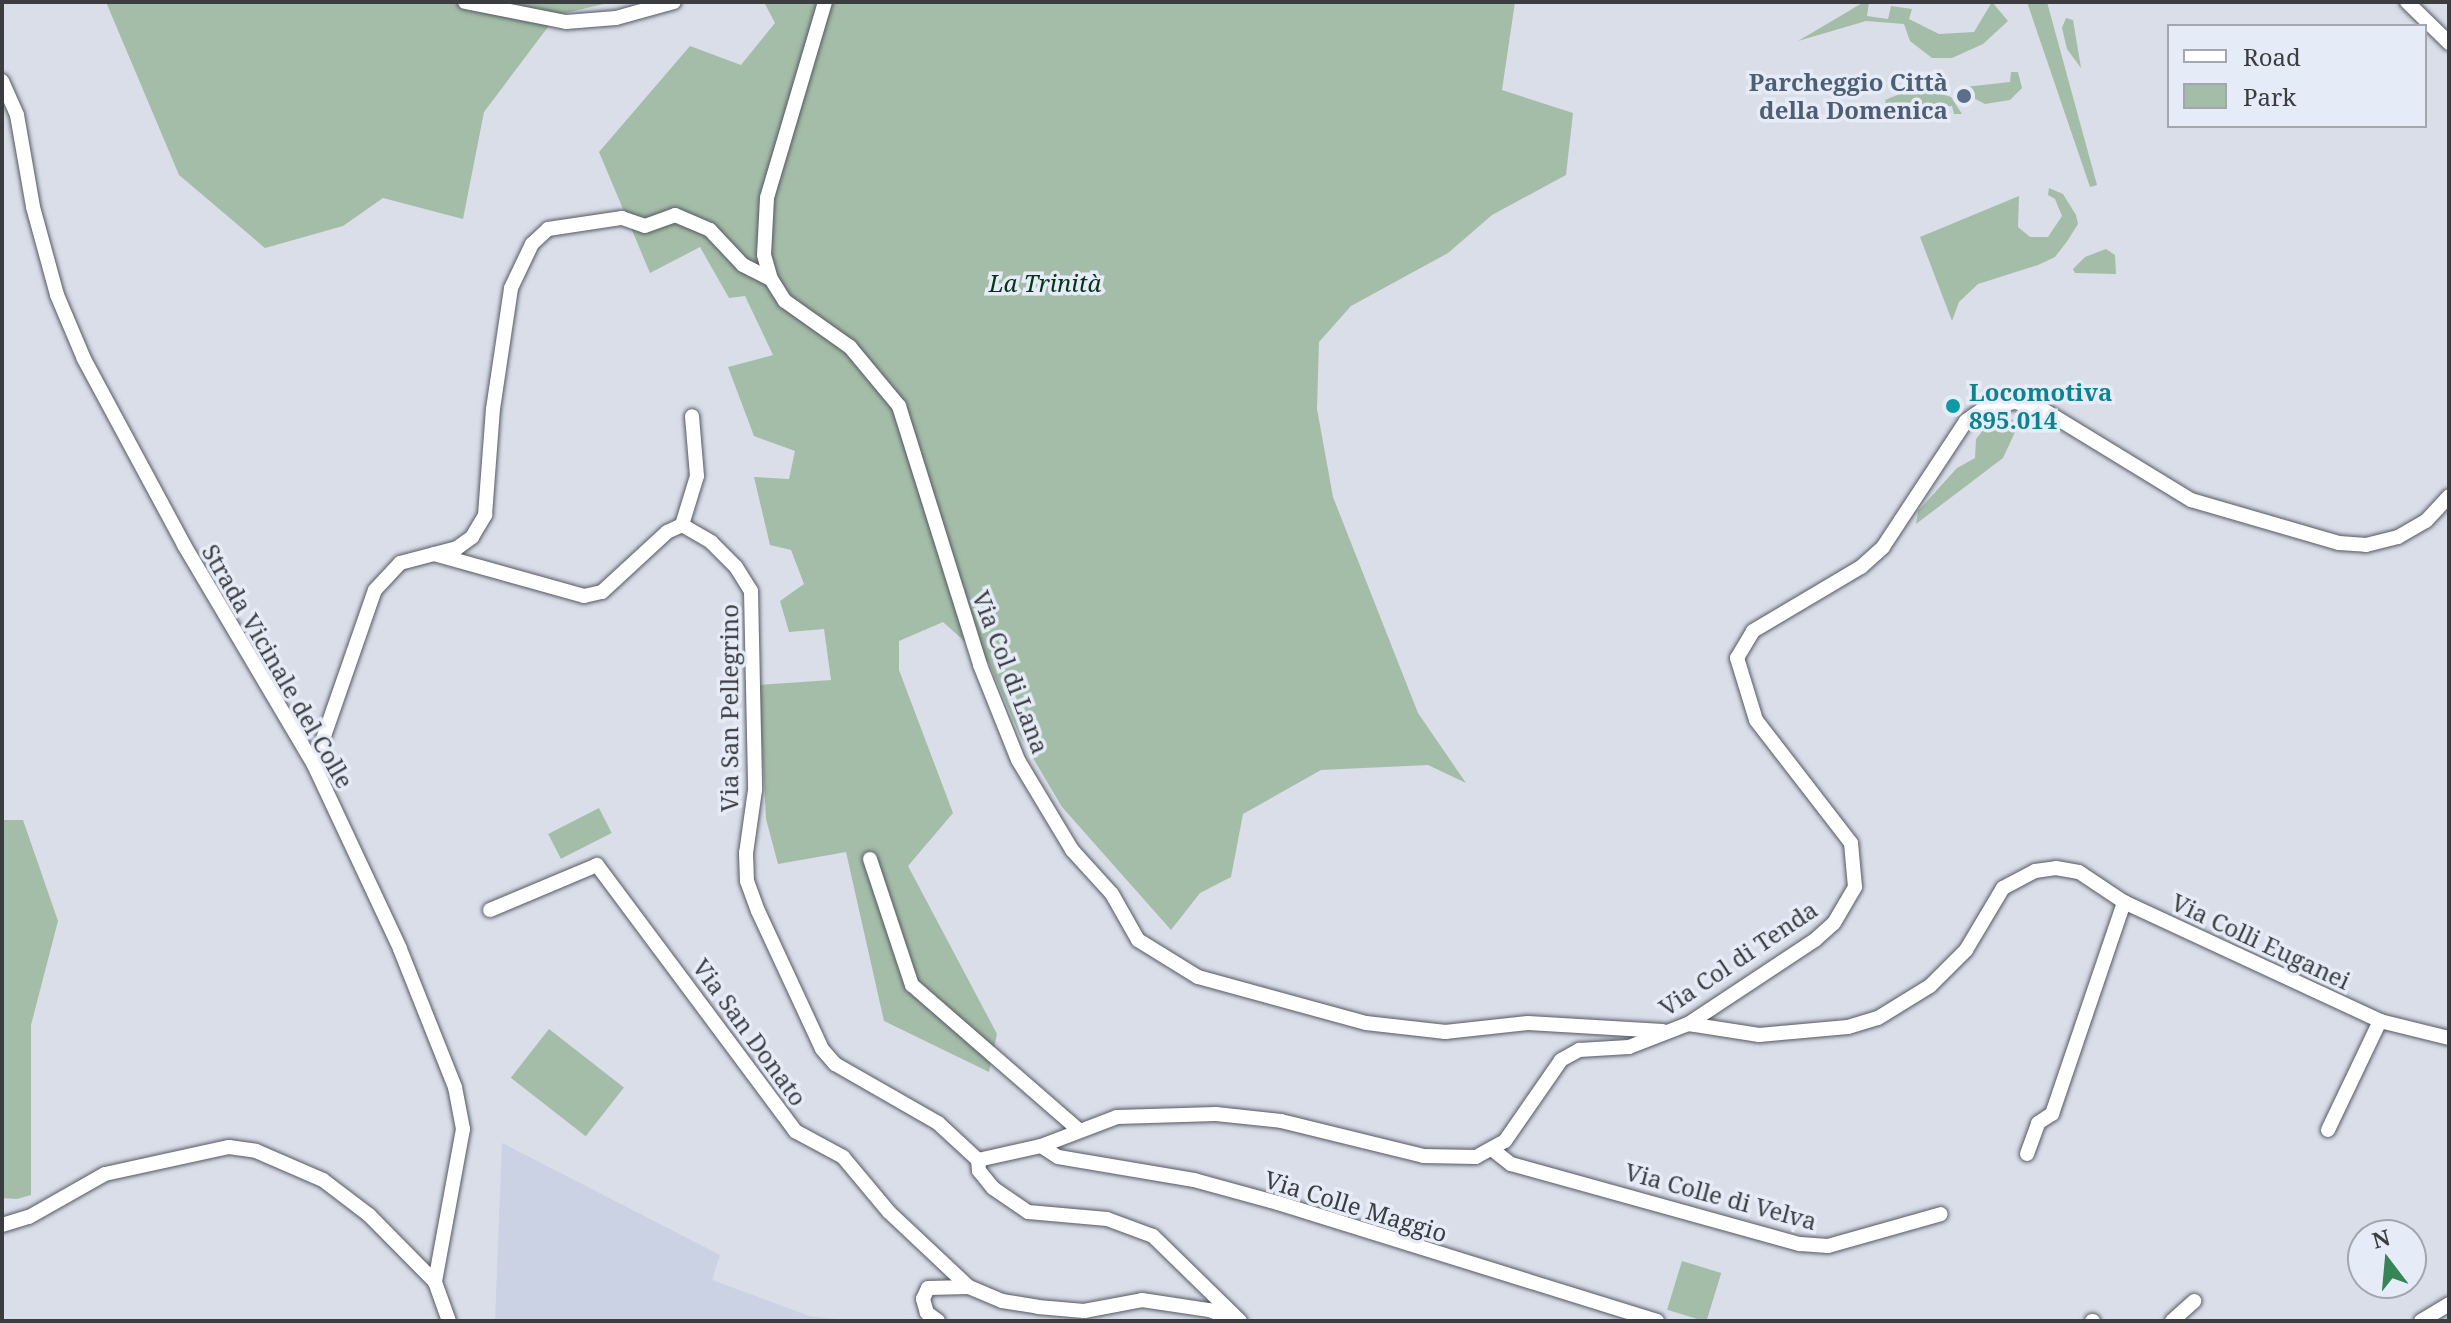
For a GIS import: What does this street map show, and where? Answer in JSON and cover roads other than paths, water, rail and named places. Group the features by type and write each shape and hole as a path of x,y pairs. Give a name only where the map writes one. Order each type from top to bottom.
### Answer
{"street":[{"path":"465,2 566,22 616,18 674,2"},
{"path":"771,279 764,255 767,198 825,2"},
{"path":"2407,2 2449,43"},
{"name":"Strada Vicinale del Colle","path":"2,81 17,115 33,207 57,295 84,359 184,545 314,765 400,949 455,1087 463,1129 435,1282"},
{"path":"314,765 375,590 400,563 434,554 472,537 485,515 493,409 517,272 532,244 548,229 622,218 645,226 675,215 710,230 743,265 771,279"},
{"name":"Via Col di Lana","path":"771,279 785,301 850,347 899,406 980,665 1018,760 1072,850 1112,894 1138,940 1198,977 1366,1023 1445,1032 1528,1023 1671,1032"},
{"name":"Via Col di Tenda","path":"1493,1150 1514,1131 1561,1060 1579,1050 1629,1047 1688,1024 1815,940 1834,923 1855,887 1857,867 1844,830 1756,720 1739,671 1742,646 1753,631 1861,567 1883,547 1966,421 1992,406 2015,402 2042,409 2191,500 2339,543 2366,545 2398,537 2426,521 2449,496"},
{"path":"434,554 584,596 602,592 667,532 682,525 697,476 692,416"},
{"name":"Via San Pellegrino","path":"682,525 711,542 751,591 755,790 747,881 822,1049 835,1064 938,1123 978,1160"},
{"path":"870,859 912,985 1079,1130"},
{"name":"Via San Donato","path":"490,910 597,865 795,1131 843,1157 889,1212 969,1287 1002,1301 1038,1307 1084,1311 1142,1300 1209,1310 1240,1321"},
{"name":"Via Colli Euganei","path":"1688,1024 1759,1035 1848,1027 1878,1018 1930,986 1966,950 2003,888 2035,871 2079,872 2124,902 2380,1021 2449,1038"},
{"path":"2027,1154 2038,1123 2052,1114 2124,902"},
{"path":"2328,1130 2380,1021"},
{"path":"1240,1321 1153,1236 1107,1219 1028,1212 993,1188 979,1171 978,1160 1041,1146 1117,1117 1216,1114 1281,1121 1453,1160 1493,1150"},
{"name":"Via Colle Maggio","path":"1041,1146 1058,1157 1194,1180 1278,1203 1657,1321"},
{"path":"2,1225 29,1217 105,1174 229,1147 294,1164 323,1180 369,1215 435,1282 449,1321"},
{"name":"Via Colle di Velva","path":"1493,1150 1511,1164 1800,1244 1828,1246 1941,1214"},
{"name":"Via San Donato","path":"938,1321 927,1313 923,1299 928,1288 969,1287"},
{"path":"2172,1321 2194,1301"},
{"path":"2421,1321 2449,1304"}],"place":[{"name":"Parcheggio Città della Domenica","path":"1964,96"},
{"name":"Locomotiva 895.014","path":"1953,406"}],"park label":[{"name":"La Trinità","path":"1045,283"}]}
